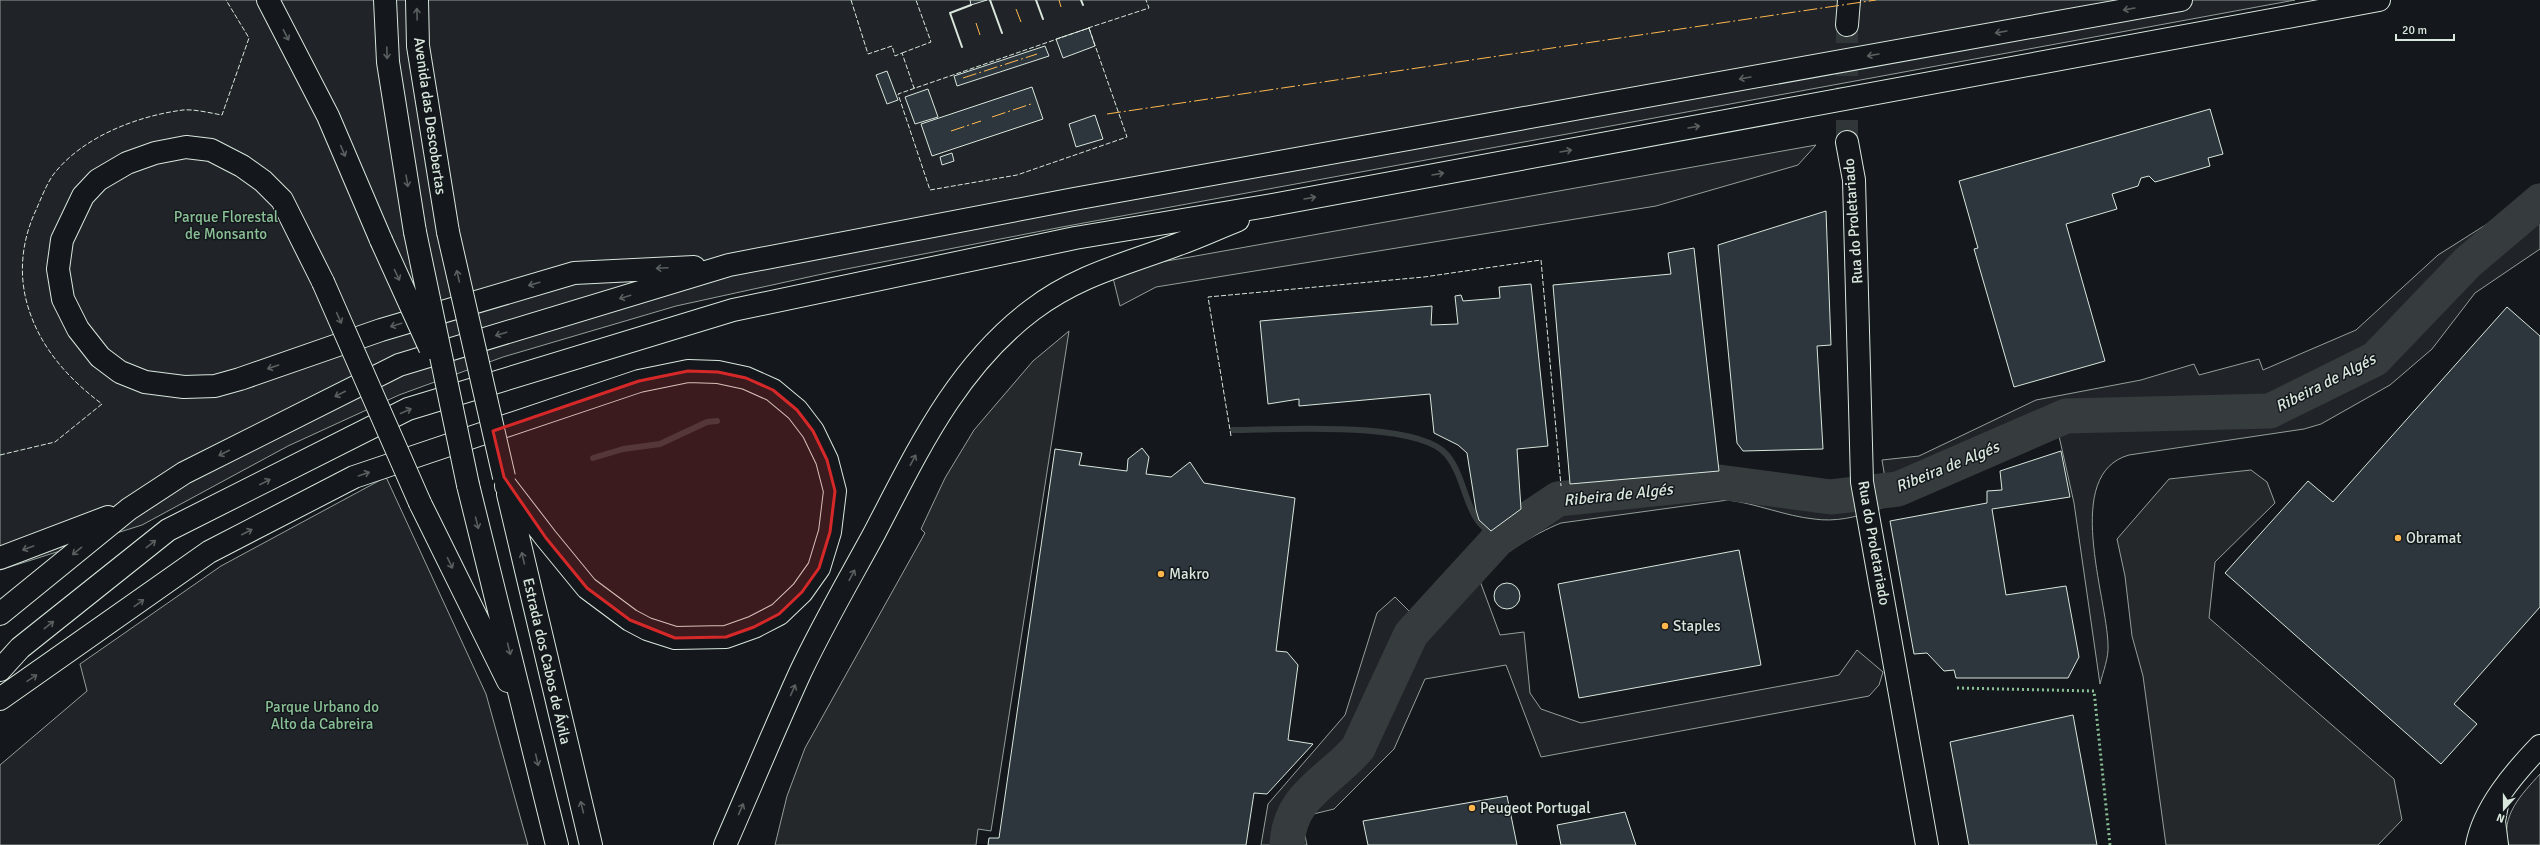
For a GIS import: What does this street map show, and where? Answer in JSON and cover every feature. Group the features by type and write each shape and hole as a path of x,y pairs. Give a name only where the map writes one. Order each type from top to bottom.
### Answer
{"main road":[{"path":"268,0 328,116 381,240 447,385"},
{"path":"385,0 388,62 415,232 468,485 558,845"},
{"name":"Avenida das Descobertas","path":"416,0 418,46 448,232 505,482"},
{"path":"1847,25 1849,0"},
{"path":"0,614 129,509 184,473 399,365 729,265 1098,195 2181,0"},
{"path":"0,670 20,648 168,530 408,409 733,310 1075,238 1272,205 2379,0"},
{"name":"Rua do Proletariado","path":"1847,142 1854,180 1862,482 1927,845"},
{"path":"528,722 420,503 323,282 282,200 242,166 211,150 186,147 155,153 127,163 98,180 83,196 62,240 58,269 63,299 78,329 100,357 120,372 145,382 184,387 215,386 240,379 381,330 574,273 729,265"},
{"path":"725,845 801,672 915,456 949,398 980,358 1008,330 1033,309 1075,282 1114,266 1179,244 1272,205"},
{"path":"0,700 209,552 354,477 639,382 688,371 718,372 746,378 773,390 797,410 813,431 827,460 835,491 830,532 818,568 802,592 779,614 754,627 726,637 675,638 647,629 630,620 587,588 546,538 505,482"},
{"name":"Estrada dos Cabos de Ávila","path":"505,482 591,845"},
{"path":"0,558 129,509"},
{"path":"2477,845 2484,822 2500,795 2540,746"},
{"path":"2497,845 2494,821 2500,795"}],"highlighted area":[{"path":"688,371 718,372 746,378 773,390 797,410 813,431 827,460 835,491 830,532 819,568 802,592 779,614 754,627 726,637 675,638 630,620 587,588 546,538 504,477 493,431 639,381"}],"green space":[{"name":"Parque Florestal de Monsanto","path":"0,0 2295,0 1062,227 836,271 676,306 503,357 399,395 288,446 142,525 0,570"},
{"path":"1816,145 1798,165 1656,206 1156,287 1120,306 1113,278 1149,264"},
{"path":"2540,184 2540,249 2475,293 2432,349 2390,385 2321,424 2304,429 2129,455 2109,467 2097,486 2093,511 2093,539 2108,645 2107,659 2100,684 2074,503 2059,436 1937,488 1934,484 1876,510 1845,518 1830,520 1814,519 1728,500 1561,523 1528,539 1516,547 1495,563 1480,581 1500,635 1524,632 1530,693 1541,709 1581,723 1824,678 1839,675 1857,650 1883,672 1879,685 1869,696 1541,757 1506,665 1425,679 1394,749 1334,809 1301,817 1307,845 1261,845 1268,804 1345,715 1377,613 1395,597 1410,612 1483,545 1479,541 1556,486 1731,470 1850,491 1886,484 1882,460 1919,456 2036,400 2141,380 2194,364 2199,375 2259,359 2263,370 2356,330 2438,255 2487,224"},
{"name":"Parque Urbano do Alto da Cabreira","path":"386,477 486,694 528,845 0,845 0,765 87,691 80,664 221,566"},
{"path":"2540,774 2540,845 2509,845 2507,824 2510,815 2520,797"}],"shaded area":[{"path":"1069,331 991,831 978,829 976,845 775,845 787,796 805,748 925,533 921,529 945,478 974,430 1033,361"},
{"path":"2251,470 2267,482 2275,503 2215,562 2209,618 2394,779 2402,820 2378,845 2166,845 2143,676 2132,636 2125,576 2117,539 2169,479"}],"building":[{"path":"970,0 987,0 971,5"},
{"path":"1089,28 1095,46 1063,58 1056,39"},
{"path":"1045,46 1049,56 957,86 954,76"},
{"path":"887,71 898,100 887,104 876,75"},
{"path":"1032,87 1043,119 932,156 921,124"},
{"path":"928,89 938,117 915,124 905,97"},
{"path":"2210,109 2223,154 2208,158 2210,166 2155,182 2149,176 2141,178 2138,186 2112,194 2117,209 2066,224 2105,361 2014,387 1974,249 1978,248 1959,181"},
{"path":"1095,115 1103,139 1076,147 1069,124"},
{"path":"952,153 954,161 942,165 940,157"},
{"path":"1826,211 1831,345 1817,346 1823,449 1743,451 1737,443 1718,245"},
{"path":"1694,248 1719,471 1570,484 1553,285 1671,274 1668,253"},
{"path":"1531,284 1548,446 1517,449 1521,509 1491,531 1479,520 1467,453 1458,445 1434,433 1430,394 1299,406 1299,399 1268,404 1260,321 1432,306 1431,325 1458,324 1455,296 1461,295 1463,301 1500,298 1499,287"},
{"name":"Obramat","path":"2507,307 2540,336 2540,607 2454,704 2477,724 2441,764 2225,573 2308,481 2333,502"},
{"name":"Makro","path":"1142,448 1149,457 1146,474 1171,477 1190,462 1204,483 1295,498 1276,651 1287,652 1298,665 1288,740 1313,744 1267,794 1254,793 1246,845 988,845 989,838 999,838 1055,449 1082,453 1079,465 1127,471 1128,459"},
{"path":"2061,451 2070,497 1992,509 2006,595 2066,586 2079,657 2068,678 1956,678 1954,670 1944,671 1927,653 1914,654 1890,521 1987,503 1987,491 2002,490 2000,471"},
{"path":"1739,550 1761,665 1579,698 1558,584"},
{"path":"1507,583 1516,587 1520,596 1516,605 1507,609 1498,605 1494,596 1498,587"},
{"path":"2073,715 2097,845 1969,845 1950,742"},
{"name":"Peugeot Portugal","path":"1507,796 1517,845 1368,845 1363,821"},
{"path":"1625,812 1636,845 1561,845 1557,825"}],"waterway":[{"name":"Ribeira de Algés","path":"1287,845 1289,828 1303,801 1312,790 1347,760 1358,748 1411,634 1498,539 1558,499 1719,482 1831,497 1898,489 2066,416 2270,411 2375,359 2468,262 2540,201"},
{"path":"593,458 623,449 660,444 707,422 717,421"},
{"path":"1233,430 1346,429 1408,436 1431,444 1447,455 1452,462 1476,518 1483,527 1498,539"}],"tunnel":[{"path":"1847,25 1847,142"}],"hedge":[{"path":"1957,688 2094,691 2110,845"}],"fence":[{"path":"0,455 55,442 102,404 79,385 58,363 41,338 29,310 23,285 22,272 24,247 31,222 46,188 53,175 65,162 95,139 112,130 147,117 183,110 222,115 249,38 226,0"},
{"path":"851,0 868,54 892,46 895,56 902,53 914,88 916,87"},
{"path":"902,53 931,42 916,0"},
{"path":"1088,28 1149,8 1146,0"},
{"path":"1089,28 1127,137 1017,175 930,190 898,94 1089,28"},
{"path":"1231,436 1208,297 1424,277 1541,260 1561,486"}],"wall":[{"path":"990,0 1002,33"},
{"path":"1036,0 1043,19"},
{"path":"1081,0 1083,5"},
{"path":"962,47 950,13 971,5"}],"power":[{"path":"1059,0 1061,7"},
{"path":"1107,114 1876,0"},
{"path":"1016,9 1021,22"},
{"path":"976,23 980,35"},
{"path":"963,78 1037,54"},
{"path":"992,117 1031,104"},
{"path":"951,131 981,121"}],"place":[{"name":"Obramat","path":"2398,538"},
{"name":"Makro","path":"1161,574"},
{"name":"Staples","path":"1665,626"},
{"name":"Peugeot Portugal","path":"1472,808"}]}
